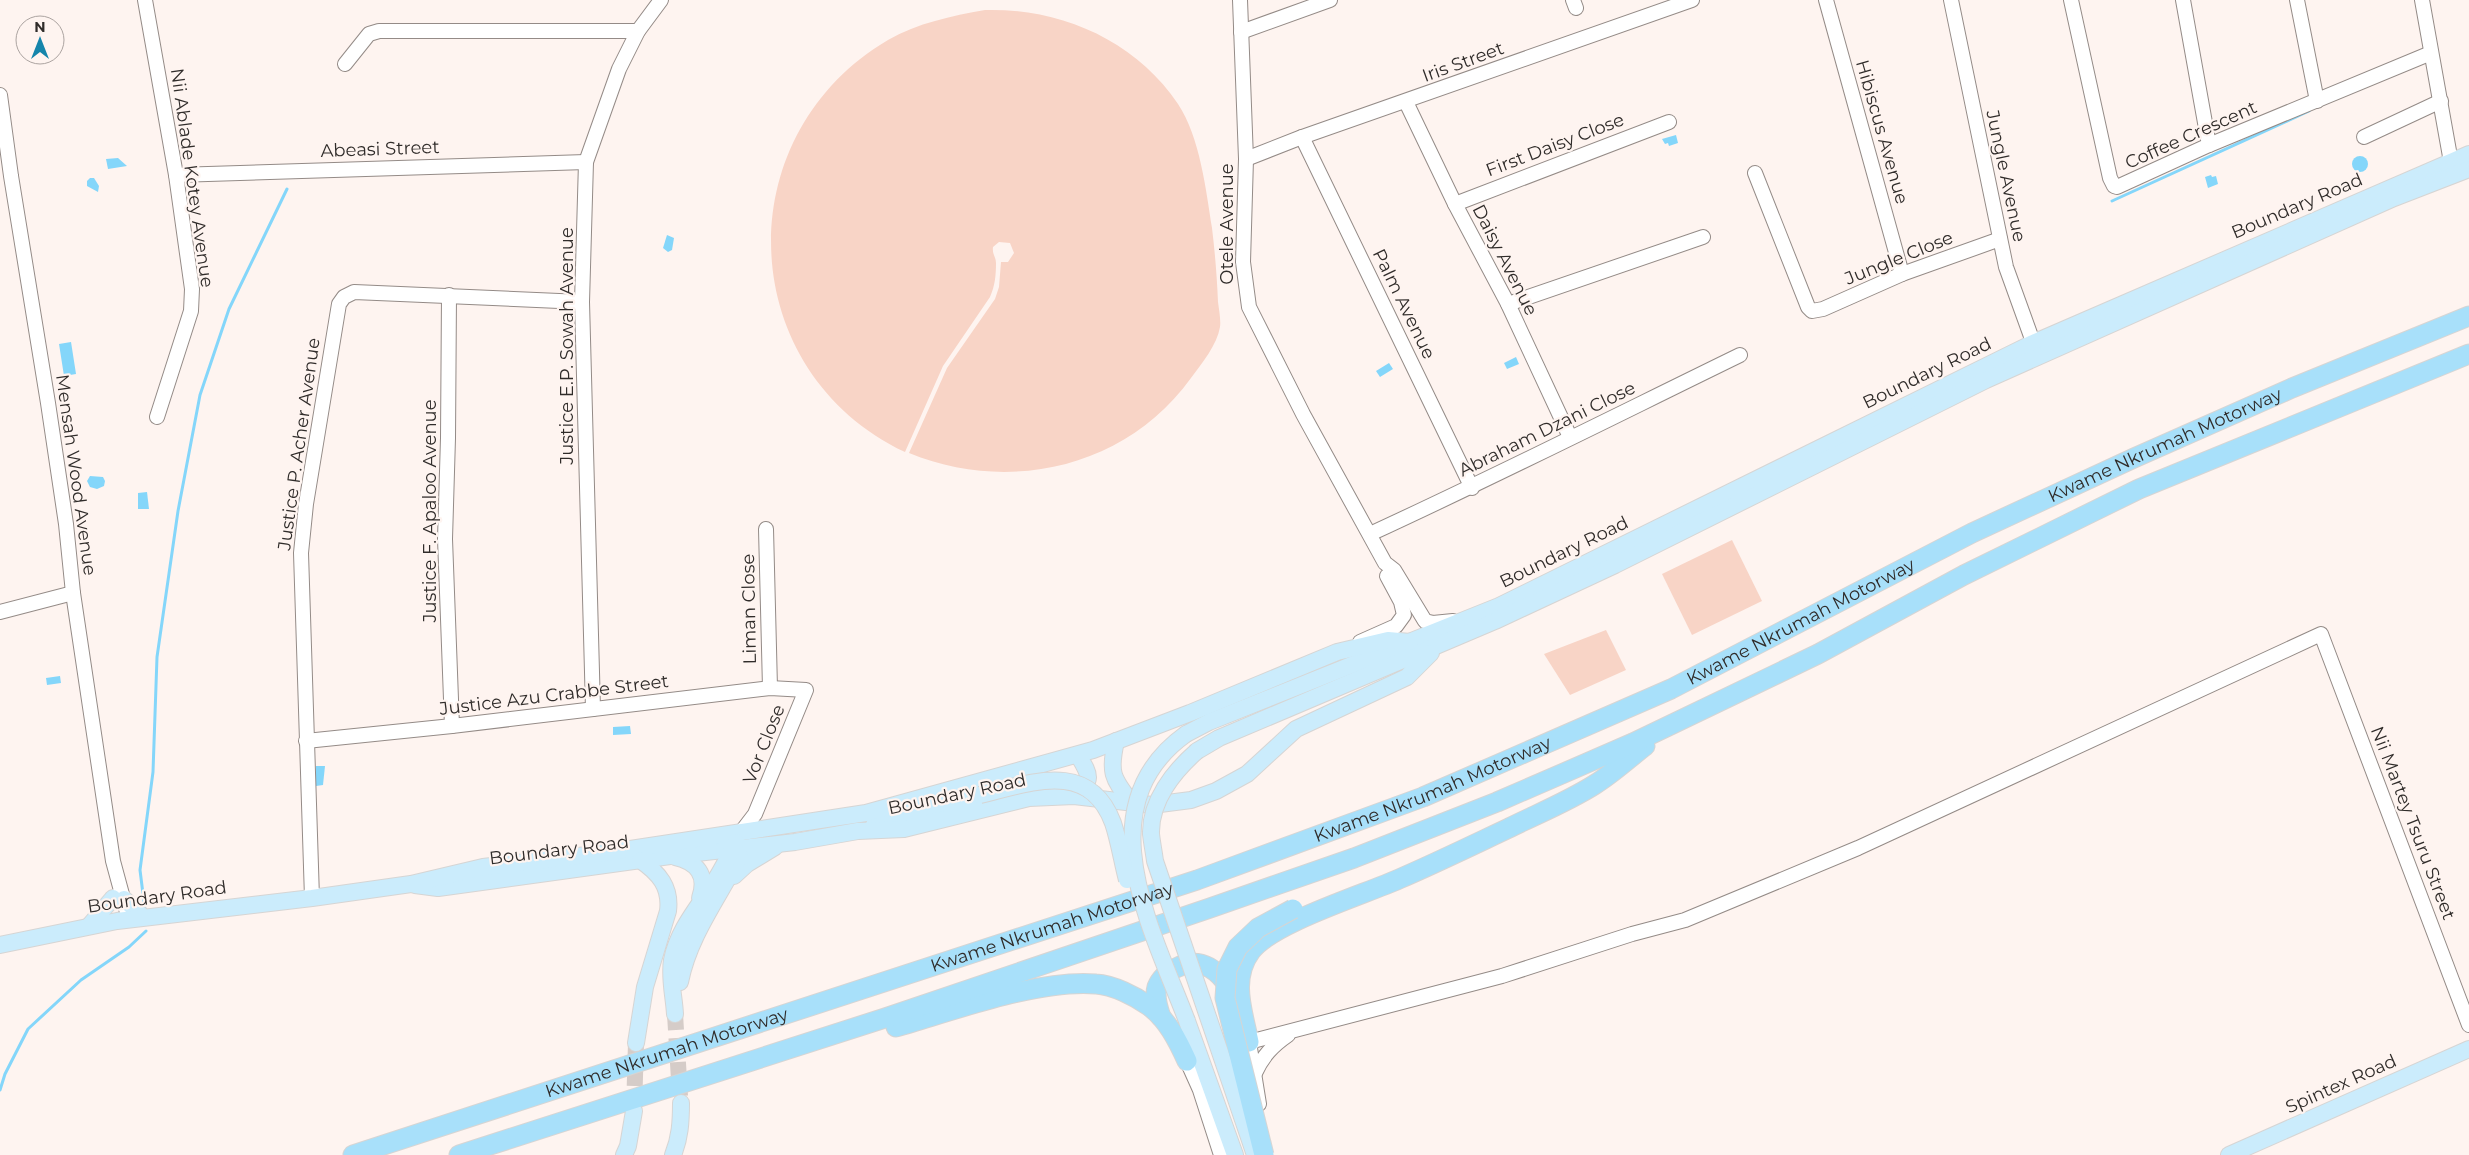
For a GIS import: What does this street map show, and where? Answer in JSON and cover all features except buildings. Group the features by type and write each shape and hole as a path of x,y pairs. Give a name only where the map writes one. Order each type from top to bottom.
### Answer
{"highway":[{"name":"Kwame Nkrumah Motorway","path":"354,1155 1188,883 1423,797 1671,689 1972,533 2125,462 2292,388 2469,316"},
{"name":"Kwame Nkrumah Motorway","path":"459,1155 885,1018 1354,858 1497,802 1674,724 1818,654 1964,575 2139,489 2469,354"},
{"path":"1242,1016 1239,983 1242,966 1251,950 1267,937 1299,920 1399,879 1493,836 1594,785 1674,724"},
{"path":"1264,1155 1225,998 1228,969 1238,948 1258,928 1293,909 1385,871 1493,836"},
{"path":"1161,1017 1156,997 1157,986 1171,970 1183,964 1197,962 1208,966 1224,977 1242,1016 1249,1042"},
{"path":"694,1080 713,1079 757,1070 1010,994 1078,984 1108,986 1149,1006 1161,1017 1178,1041 1187,1061"}],"main road":[{"name":"Boundary Road","path":"1139,894 1130,833 1136,803 1148,774 1172,744 1186,734 1209,722 1466,620 2035,350 2469,154"},
{"name":"Boundary Road","path":"1254,1155 1155,862 1151,833 1156,806 1166,785 1179,767 1197,751 1219,738 1437,646 1615,565 1871,437 2035,350 2394,198 2469,169"},
{"name":"Boundary Road","path":"0,945 129,919 312,898 411,884 483,867 604,853 750,824 866,813 1078,755 1337,652 1388,640 1410,642"},
{"name":"Boundary Road","path":"411,884 438,888 670,856 781,844 858,830 904,829 1029,798 1074,796 1152,805 1191,800 1216,792 1247,774 1296,729 1407,677 1437,646"},
{"path":"1116,741 1112,758 1114,781 1132,802"},
{"path":"1074,796 1087,785 1089,780 1088,771 1078,755"},
{"path":"858,830 897,816 980,794 1056,780 1072,782 1093,791 1103,803 1113,824 1128,887 1139,894 1188,1021 1234,1155"},
{"path":"674,995 683,964 694,938 726,885 738,849 750,824"},
{"path":"726,885 747,864 781,844"},
{"path":"696,907 738,849"},
{"path":"670,856 689,862 701,871 703,880 702,892 678,941 672,962 671,978 675,1014"},
{"path":"636,1043 645,987 668,911 669,899 661,878 654,869 640,860"},
{"path":"89,926 119,899 129,919"},
{"name":"Spintex Road","path":"2228,1155 2469,1049"},
{"path":"673,1155 681,1128 681,1104"},
{"path":"624,1155 628,1146 634,1110"}],"street":[{"name":"Nii Ablade Kotey Avenue","path":"145,0 176,175 192,289 191,311 157,417"},
{"name":"Justice E.P. Sowah Avenue","path":"593,709 582,302 586,162 619,69 638,31 661,0"},
{"name":"Otele Avenue","path":"1240,0 1246,159 1243,262 1249,307 1303,414 1385,563 1394,570 1425,621 1433,624 1466,620"},
{"path":"1241,32 1330,0"},
{"name":"Iris Street","path":"1246,159 1302,137 1692,0"},
{"name":"Hibiscus Avenue","path":"1826,0 1902,274"},
{"name":"Jungle Avenue","path":"1951,0 2006,267 2035,350"},
{"name":"Coffee Crescent","path":"2071,0 2114,186 2120,187 2209,145 2432,53"},
{"path":"2183,0 2209,145"},
{"path":"2297,0 2317,101"},
{"path":"2422,0 2451,162"},
{"path":"345,64 369,34 379,31 638,31"},
{"name":"Mensah Wood Avenue","path":"0,95 5,176 43,368 66,524 73,593 119,899 129,919"},
{"path":"2364,137 2441,101"},
{"name":"Daisy Avenue","path":"1406,102 1455,204 1508,304 1570,437"},
{"name":"First Daisy Close","path":"1455,204 1669,122"},
{"name":"Palm Avenue","path":"1302,137 1472,488"},
{"name":"Abeasi Street","path":"176,175 586,162"},
{"name":"Jungle Close","path":"1755,173 1808,307 1812,311 1823,309 1902,274 2000,239"},
{"path":"1508,304 1703,237"},
{"name":"Justice P. Acher Avenue","path":"312,898 301,553 306,504 339,304 344,297 354,292 582,302"},
{"name":"Justice F. Apaloo Avenue","path":"449,295 445,540 452,726"},
{"name":"Abraham Dzani Close","path":"1370,534 1472,488 1570,437 1740,355"},
{"name":"Liman Close","path":"766,529 770,688"},
{"name":"Otele Avenue","path":"1337,652 1400,622 1404,614 1401,602 1385,573 1385,563"},
{"path":"0,612 73,593"},
{"name":"Nii Martey Tsuru Street","path":"1299,1028 1502,976 1632,934 1685,920 1858,848 2321,634 2469,1025"},
{"name":"Justice Azu Crabbe Street","path":"306,741 452,726 770,688 806,690"},
{"name":"Vor Close","path":"750,824 806,690"},
{"path":"1273,1155 1261,1113 1249,1042 1299,1028"},
{"path":"1255,1073 1263,1057 1274,1044 1299,1028"},
{"path":"1187,1061 1200,1090 1221,1155"}],"shaded area":[{"path":"985,10 1041,15 1068,22 1094,32 1140,62 1160,82 1178,104 1192,132 1201,164 1215,256 1220,321 1218,334 1200,366 1164,409 1134,433 1100,452 1063,465 1025,471 986,471 947,465 909,453 947,368 995,299 999,287 1001,262 1008,262 1014,253 1010,243 999,242 993,247 996,272 990,297 943,366 905,452 848,415 807,367 781,311 771,252 777,191 798,133 835,82 888,40 899,34 935,21"},
{"path":"1732,540 1762,601 1692,635 1662,574"},
{"path":"1606,630 1626,670 1570,695 1544,654"}],"water":[{"path":"1676,135 1678,143 1669,146 1662,139"},
{"path":"2357,156 2363,156 2368,161 2366,170 2357,172 2352,167 2352,161"},
{"path":"118,158 127,166 108,169 106,159"},
{"path":"2211,175 2212,177 2216,176 2218,184 2208,188 2205,177"},
{"path":"90,178 94,178 99,186 98,192 87,186 87,181"},
{"path":"667,235 674,238 672,250 668,252 663,248"},
{"path":"71,342 76,374 64,376 59,344"},
{"path":"1516,357 1519,364 1507,369 1504,363"},
{"path":"1389,363 1393,369 1380,377 1376,371"},
{"path":"90,476 103,477 105,481 104,486 97,489 90,487 87,481"},
{"path":"147,492 149,509 138,509 138,493"},
{"path":"60,676 61,683 47,685 46,678"},
{"path":"630,726 631,734 613,735 613,727"},
{"path":"316,766 325,766 323,785 316,786"}],"waterway":[{"path":"2112,201 2309,111"},
{"path":"145,910 140,870 153,772 157,657 178,511 200,395 229,309 287,189"},
{"path":"0,1090 5,1074 28,1029 81,980 129,947 146,931"}],"tunnel":[{"path":"675,1014 680,1096"},
{"path":"634,1110 636,1043"}]}
